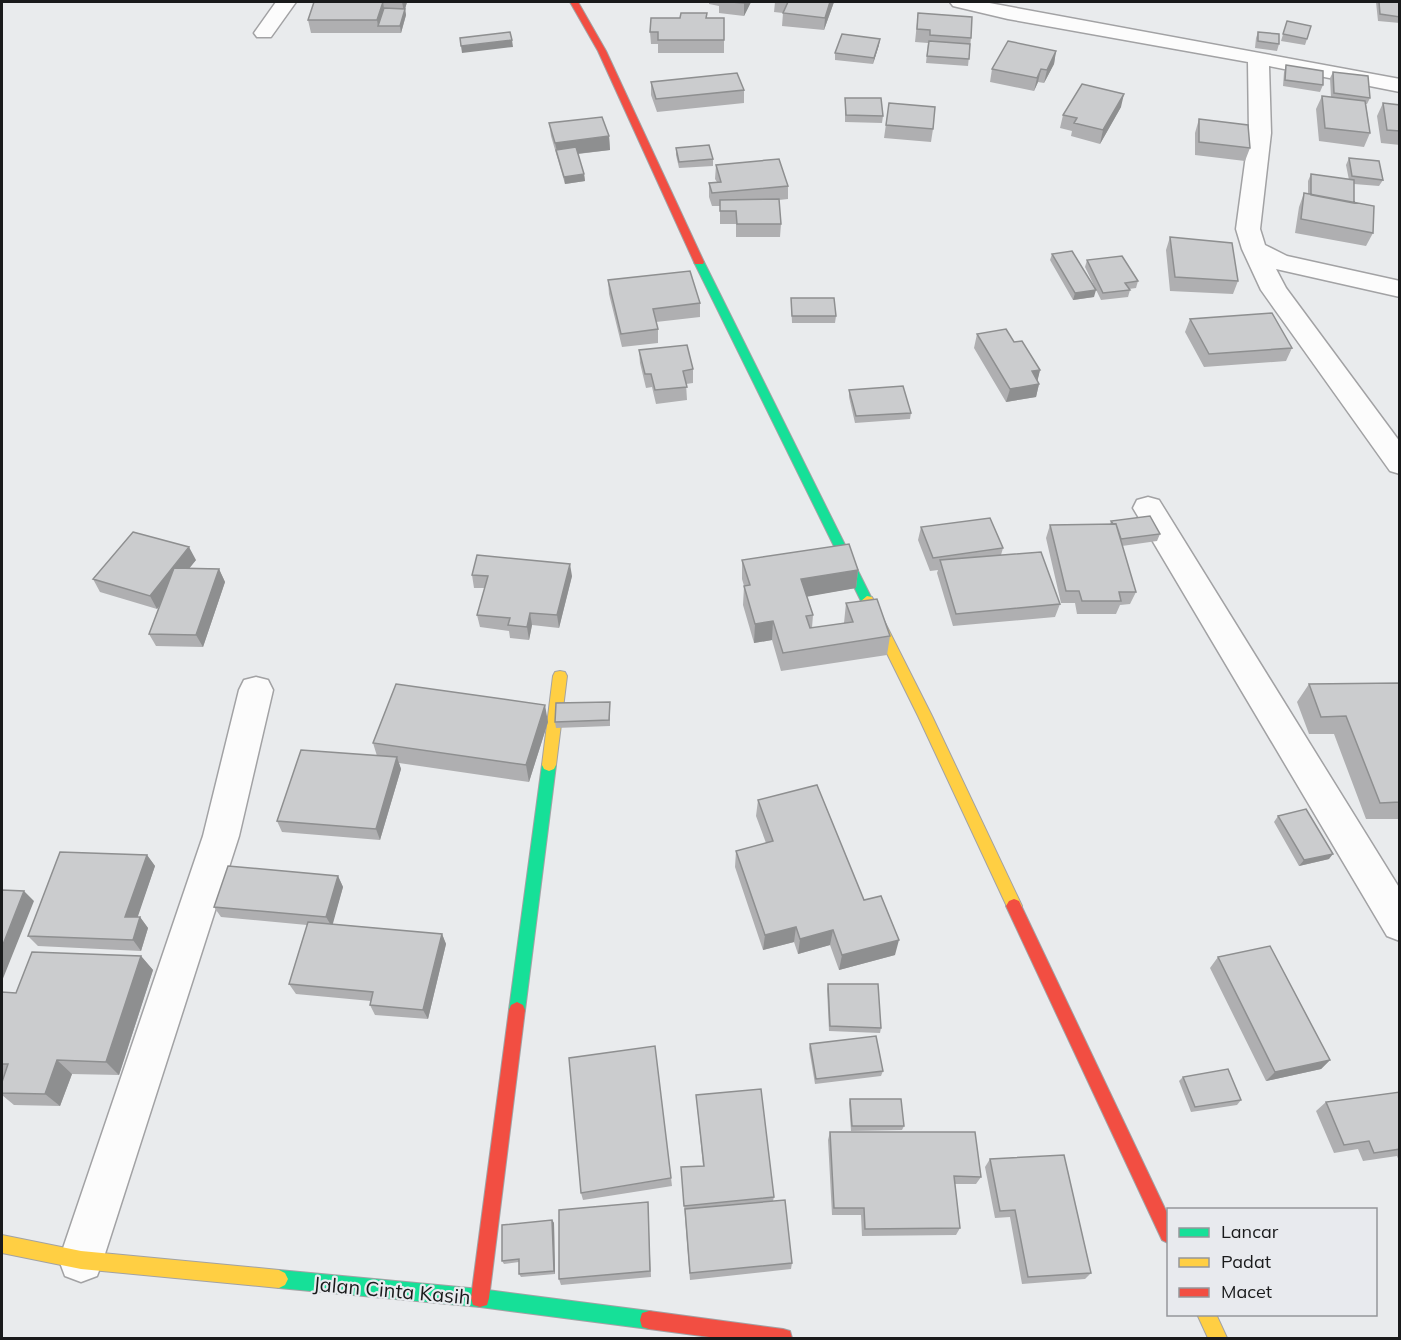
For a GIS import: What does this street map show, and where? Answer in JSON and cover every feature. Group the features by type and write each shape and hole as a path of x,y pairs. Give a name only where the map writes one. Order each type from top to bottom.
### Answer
{"street":[{"path":"264,33 286,2"},
{"path":"574,2 602,51 723,315 925,716 1167,1232"},
{"path":"960,2 1008,13 1400,86"},
{"path":"1258,58 1260,133 1248,229 1254,249 1274,290 1400,464"},
{"path":"1254,249 1279,262 1400,289"},
{"path":"1148,508 1400,924"},
{"path":"480,1298 560,676"},
{"path":"81,1260 221,836 256,690"},
{"name":"Jalan Cinta Kasih","path":"2,1244 81,1260 480,1298 783,1338"},
{"path":"1207,1316 1218,1338"}],"building":[{"path":"314,2 383,2 377,20 308,20"},
{"path":"788,2 830,2 825,18 783,13"},
{"path":"1379,2 1400,2 1400,17 1380,14"},
{"path":"384,8 405,9 400,26 378,26"},
{"path":"681,13 707,13 706,18 724,18 724,40 658,40 658,32 650,32 651,18 680,18"},
{"path":"918,13 972,17 971,38 930,35 930,30 917,29"},
{"path":"1287,21 1311,26 1307,39 1283,34"},
{"path":"510,32 512,40 461,46 460,38"},
{"path":"1258,32 1279,34 1279,44 1258,41"},
{"path":"842,34 880,39 874,58 835,53"},
{"path":"929,41 970,44 969,59 927,56"},
{"path":"1008,41 1056,51 1047,70 1041,69 1037,78 992,69"},
{"path":"1286,65 1323,71 1323,85 1285,80"},
{"path":"1333,72 1368,76 1370,98 1334,93"},
{"path":"737,73 744,90 656,99 651,82"},
{"path":"1082,84 1124,94 1103,130 1074,123 1077,118 1063,115"},
{"path":"1322,96 1365,101 1370,133 1325,128"},
{"path":"845,98 881,98 883,116 846,115"},
{"path":"889,103 935,107 933,129 886,125"},
{"path":"1383,103 1400,105 1400,131 1387,130"},
{"path":"602,117 609,136 555,143 549,123"},
{"path":"1199,119 1248,125 1250,148 1199,142"},
{"path":"709,145 713,159 679,162 676,148"},
{"path":"576,147 584,174 564,177 556,150"},
{"path":"1349,158 1379,161 1383,180 1352,176"},
{"path":"779,159 788,186 712,193 709,183 721,182 716,165"},
{"path":"1311,174 1354,180 1354,203 1311,195"},
{"path":"1304,193 1374,206 1373,233 1301,219"},
{"path":"779,199 781,224 737,224 736,211 720,211 720,200"},
{"path":"1170,237 1232,243 1238,281 1175,277"},
{"path":"1072,251 1096,290 1075,293 1052,254"},
{"path":"1122,256 1138,281 1125,283 1130,290 1103,293 1087,260"},
{"path":"690,271 700,303 653,309 658,329 621,334 608,280"},
{"path":"791,298 834,298 836,316 792,316"},
{"path":"1272,313 1292,348 1209,354 1190,319"},
{"path":"1006,329 1014,342 1022,341 1040,370 1032,371 1039,384 1010,389 977,334"},
{"path":"687,345 693,369 683,371 687,387 655,390 651,374 645,374 639,350"},
{"path":"903,386 911,413 856,416 849,390"},
{"path":"1150,516 1160,534 1121,539 1116,524 1111,521"},
{"path":"990,518 1003,548 933,558 921,527"},
{"path":"1116,524 1136,592 1119,592 1121,601 1082,601 1079,591 1066,591 1050,525"},
{"path":"133,532 189,547 150,596 93,579"},
{"path":"849,544 858,570 801,579 813,615 806,616 810,628 853,622 846,603 877,599 890,636 783,653 773,621 755,624 744,586 750,585 742,560"},
{"path":"1041,552 1060,604 956,614 940,560"},
{"path":"477,555 570,564 557,615 530,613 527,627 508,625 510,618 477,615 488,576 472,575"},
{"path":"174,568 219,569 196,635 149,634"},
{"path":"1400,683 1400,802 1380,803 1346,716 1321,717 1309,684"},
{"path":"396,684 545,705 526,765 373,743"},
{"path":"610,702 609,720 555,722 556,703"},
{"path":"301,750 397,757 376,829 277,821"},
{"path":"817,785 864,900 881,896 899,940 842,955 833,930 800,939 796,927 765,935 736,851 773,841 758,800"},
{"path":"1306,809 1333,854 1304,860 1278,816"},
{"path":"60,852 147,855 125,917 140,917 133,940 28,936"},
{"path":"228,866 338,876 326,917 214,907"},
{"path":"2,890 24,891 2,947"},
{"path":"308,922 442,934 423,1010 370,1005 373,992 289,984"},
{"path":"1270,946 1330,1060 1275,1072 1218,957"},
{"path":"32,952 141,956 106,1062 57,1060 45,1094 2,1093 2,1082 8,1064 2,1064 2,992 16,993"},
{"path":"828,984 878,984 881,1028 830,1026"},
{"path":"876,1036 883,1071 816,1079 810,1044"},
{"path":"655,1046 671,1178 581,1193 569,1058"},
{"path":"1228,1069 1241,1100 1195,1107 1183,1077"},
{"path":"761,1089 774,1197 684,1206 681,1167 704,1166 696,1095"},
{"path":"1400,1092 1400,1149 1374,1153 1369,1141 1344,1145 1326,1102"},
{"path":"850,1099 901,1099 904,1126 852,1126"},
{"path":"830,1132 975,1132 981,1177 954,1176 960,1228 865,1229 864,1208 834,1208"},
{"path":"1064,1155 1091,1273 1028,1277 1015,1210 1000,1211 990,1159"},
{"path":"785,1200 792,1263 690,1273 685,1209"},
{"path":"648,1202 650,1271 559,1279 559,1210"},
{"path":"552,1220 554,1271 519,1274 519,1259 502,1261 502,1225"}],"traffic: fast":[{"path":"699,262 867,601"},
{"path":"517,1010 549,765"},
{"path":"279,1279 480,1298 649,1320"}],"traffic: slow":[{"path":"867,601 925,716 1014,906"},
{"path":"549,765 560,676"},
{"path":"2,1244 81,1260 279,1279"},
{"path":"1207,1316 1218,1338"}],"traffic: jam":[{"path":"574,2 602,51 699,262"},
{"path":"1014,906 1167,1232"},
{"path":"480,1298 517,1010"},
{"path":"649,1320 783,1338"}]}
